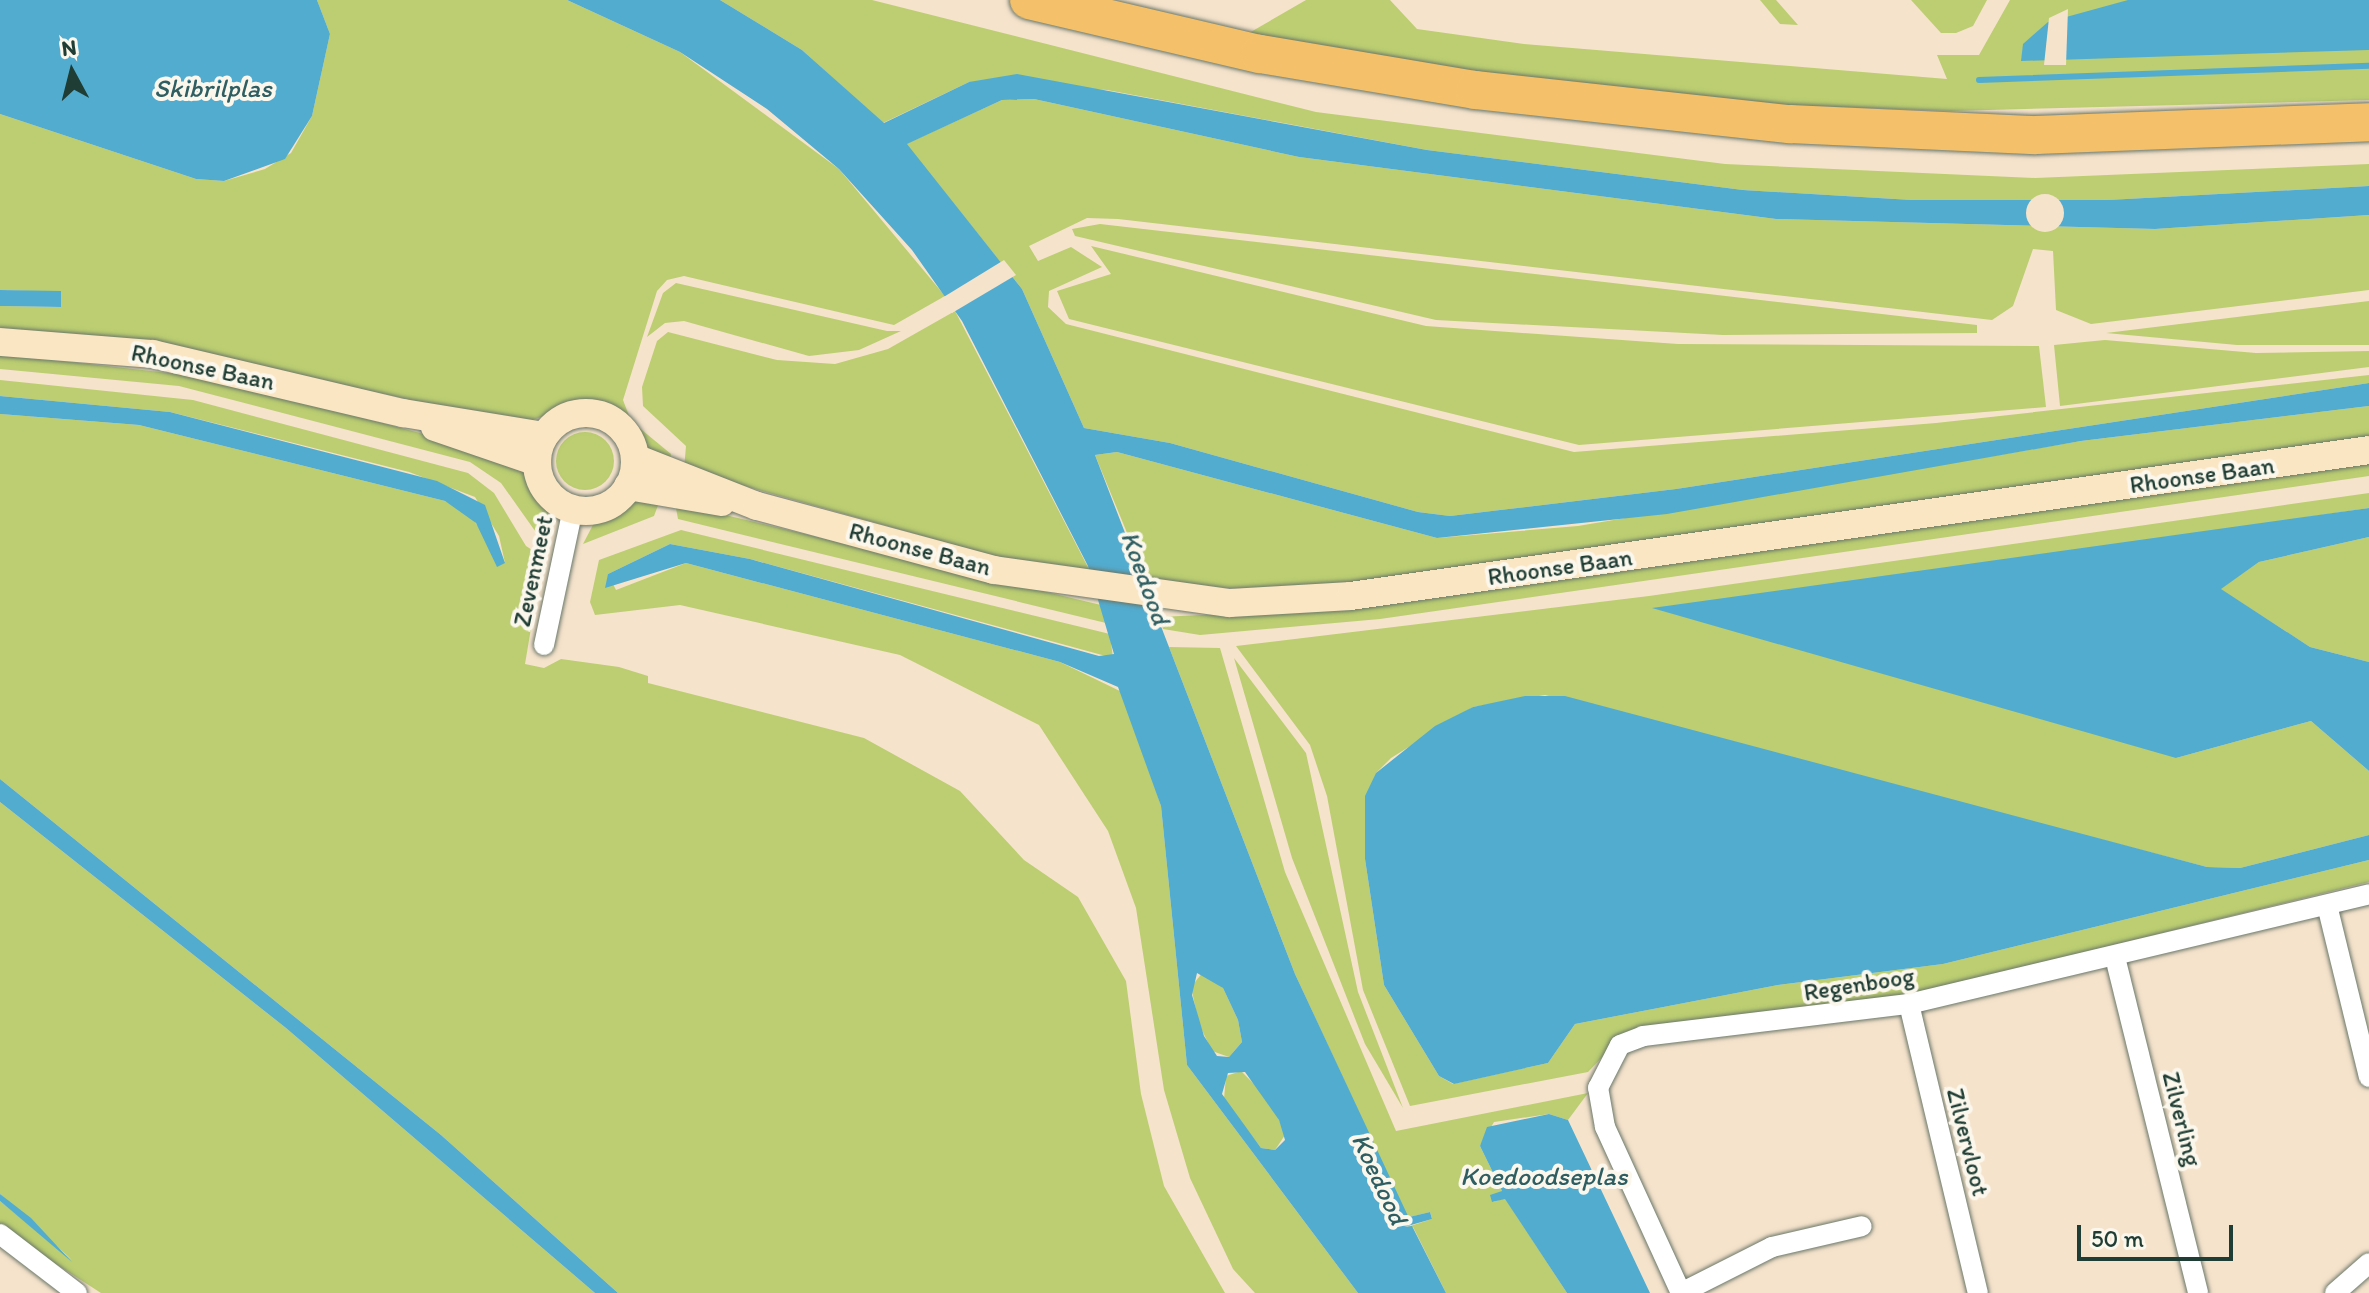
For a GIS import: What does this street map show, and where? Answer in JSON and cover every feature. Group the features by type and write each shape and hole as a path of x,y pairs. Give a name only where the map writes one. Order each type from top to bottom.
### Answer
{"highway":[{"path":"1029,0 1260,54 1475,90 1790,124 2036,135 2369,122"}],"main road":[{"name":"Rhoonse Baan","path":"0,342 153,354 540,449"},
{"path":"597,414 623,430 635,458 628,486 605,507 573,509 547,492 540,449 567,416 597,414"},
{"name":"Rhoonse Baan","path":"628,486 757,506 1072,585 1176,600 1351,596 2369,450"},
{"name":"Rhoonse Baan","path":"635,458 757,506"}],"street":[{"name":"Zevenmeet","path":"544,645 573,509"},
{"name":"Regenboog","path":"1862,1226 1772,1247 1681,1293 1605,1127 1598,1088 1609,1059 1643,1036 1909,1004 2369,894"},
{"path":"2327,905 2369,1077"},
{"name":"Zilverling","path":"2115,957 2198,1293"},
{"name":"Zilvervloot","path":"1909,1004 1978,1293"},
{"path":"0,1234 77,1293"},
{"path":"2335,1293 2369,1263"}],"green space":[{"path":"317,0 567,0 680,52 839,169 945,296 894,325 684,276 667,280 657,291 623,400 631,421 671,454 669,465 640,445 624,420 598,406 570,407 521,424 126,338 0,331 0,306 60,307 61,292 0,290 0,114 196,179 224,181 265,169 291,153 312,116 330,34"},
{"path":"720,0 872,0 1316,112 1725,164 2035,178 2369,164 2369,186 2108,200 1912,200 1743,190 1427,150 1107,90 969,82 883,123 802,50"},
{"path":"1306,0 1390,0 1417,29 1524,44 1947,79 1937,55 1979,55 2010,0 2369,0 2369,100 1951,111 1779,105 1496,77 1249,33"},
{"path":"1760,0 1776,0 1798,25 1780,24"},
{"path":"1911,0 1987,0 1973,26 1956,33 1941,33"},
{"path":"1034,99 1299,157 1776,219 2155,229 2369,215 2369,290 2091,324 2056,310 2053,251 2033,249 2013,306 1992,320 1118,219 1087,218 1029,246 1038,261 1071,247 1102,267 1049,291 1048,307 1066,324 1574,452 1936,423 2369,375 2369,383 1676,489 1450,516 1418,512 1170,443 1084,428 1022,289 906,144 1002,100"},
{"path":"1100,224 1977,325 1977,333 1723,335 1436,320 1075,236 1072,229"},
{"path":"1091,246 1426,326 1678,344 2039,346 2046,407 1579,445 1069,319 1057,291 1111,274"},
{"path":"676,283 887,331 901,331 859,350 809,356 684,321 665,323 647,337 663,293"},
{"path":"2369,301 2369,345 2237,345 2106,333"},
{"path":"955,311 1091,573 1019,563 684,469 686,446 643,406 642,387 657,341 668,332 777,360 835,364 888,349"},
{"path":"2105,340 2256,353 2369,351 2369,367 2060,406 2054,345"},
{"path":"0,354 213,378 435,437 524,470 548,512 545,545 501,483 470,462 179,386 0,369"},
{"path":"0,380 193,400 468,473 494,493 526,546 543,557 525,664 544,668 561,659 619,667 648,676 648,683 864,738 960,791 1024,860 1078,897 1126,981 1141,1094 1164,1186 1225,1293 618,1293 441,1135 0,779 0,414 139,425 445,501 469,514 505,563 499,536 475,497 409,472 170,412 0,396"},
{"path":"2369,406 2369,439 1351,584 1253,591 1146,579 1095,455 1117,452 1437,538 1578,526 2081,441"},
{"path":"585,432 596,434 605,441 612,450 612,472 605,481 596,488 585,490 574,488 565,481 558,472 556,461 558,450 565,441 574,434"},
{"path":"2369,464 2369,476 1380,619 1200,635 1163,629 1159,617 1374,607"},
{"path":"2369,493 2369,508 2233,528 2176,758 2311,721 2369,771 2369,835 2240,868 2207,867 1545,695 1473,707 1391,758 1376,773 1365,859 1384,985 1439,1076 1453,1084 1548,1063 1575,1024 1778,985 1943,964 2369,860 2369,882 1931,990 1608,1051 1588,1072 1410,1106 1363,990 1327,796 1310,745 1236,646 1649,596"},
{"path":"637,499 660,500 654,516 583,544 595,521"},
{"path":"675,503 1101,605 1106,623 678,519"},
{"path":"681,530 1110,634 1113,658 750,559 670,544 608,574 616,590 686,563 1060,662 1124,693 1161,806 1187,1065 1358,1293 1255,1293 1233,1269 1190,1178 1164,1090 1136,908 1108,831 1039,725 900,655 680,605 595,615 590,602 599,560"},
{"path":"2369,537 2369,662 2310,647 2220,589 2259,562"},
{"path":"1169,647 1220,648 1285,872 1396,1131 1588,1093 1568,1120 1549,1114 1494,1122 1480,1146 1502,1191 1493,1202 1505,1198 1567,1293 1446,1293 1413,1227 1404,1228 1432,1219 1430,1212 1402,1219 1407,1216 1295,974"},
{"path":"1234,658 1306,753 1358,992 1403,1108 1365,1044 1292,858"},
{"path":"0,802 286,1028 595,1293 101,1293 0,1228 0,1201 72,1260 0,1194"},
{"path":"1203,972 1223,988 1238,1020 1242,1042 1229,1057 1212,1051 1199,1024 1191,987"},
{"path":"1241,1071 1272,1102 1285,1135 1275,1150 1261,1148 1224,1099 1226,1076"}],"water":[{"name":"Skibrilplas","path":"0,0 317,0 330,34 312,116 285,159 224,181 196,179 0,114"},
{"name":"Koedood","path":"567,0 720,0 802,50 884,123 969,82 1017,74 1427,150 1743,190 1912,200 2108,200 2369,186 2369,215 2155,229 1776,219 1299,157 1034,99 1002,100 907,144 1022,289 1084,428 1170,443 1418,512 1450,516 1676,489 2369,383 2369,406 2081,441 1667,514 1437,538 1117,452 1095,455 1295,974 1408,1216 1401,1219 1430,1212 1432,1219 1404,1227 1412,1226 1446,1293 1358,1293 1187,1065 1161,806 1118,687 1060,662 686,563 605,588 608,574 670,544 750,559 1099,656 1114,654 1088,566 962,321 912,250 839,169 767,109 680,52","holes":["1197,973 1223,988 1238,1020 1242,1042 1229,1057 1217,1056 1204,1036 1192,995","1245,1072 1279,1120 1285,1140 1275,1150 1261,1148 1222,1094 1228,1073"]},
{"path":"2128,0 2369,0 2369,50 2021,61 2023,44 2048,22"},
{"path":"0,290 61,291 61,307 0,306"},
{"path":"0,396 170,412 437,481 485,505 505,563 497,567 476,523 445,501 139,425 0,414"},
{"path":"2369,508 2369,537 2259,562 2221,589 2310,647 2369,662 2369,771 2311,721 2176,758 1652,608"},
{"path":"1525,696 1565,696 2207,867 2240,868 2369,835 2369,860 1943,964 1778,985 1575,1024 1548,1063 1454,1084 1439,1076 1384,985 1365,859 1365,796 1376,773 1435,726 1473,707"},
{"path":"0,779 441,1135 618,1293 595,1293 286,1028 0,802"},
{"name":"Koedoodseplas","path":"1549,1114 1568,1120 1650,1293 1567,1293 1505,1199 1492,1202 1490,1195 1502,1191 1480,1146 1487,1127"},
{"path":"0,1194 31,1218 72,1262 0,1201"}],"pier":[{"path":"2068,9 2066,65 2044,65 2049,18"},
{"path":"2045,194 2058,200 2064,213 2058,226 2045,232 2032,226 2026,213 2032,200"},
{"path":"1004,260 1016,275 952,313 942,298"}],"waterway":[{"path":"1979,80 2369,66"}]}
